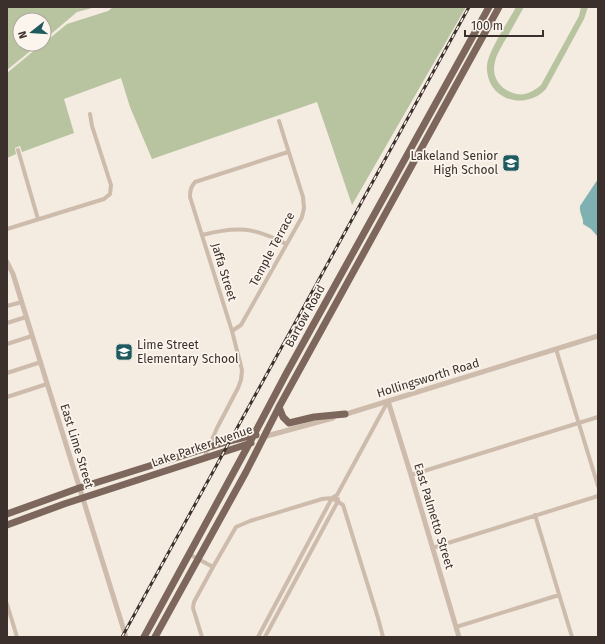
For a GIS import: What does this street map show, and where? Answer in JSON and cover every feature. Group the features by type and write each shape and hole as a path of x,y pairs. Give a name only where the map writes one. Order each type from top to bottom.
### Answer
{"main road":[{"name":"Bartow Road","path":"144,637 489,7"},
{"name":"Bartow Road","path":"156,637 246,472 279,407 499,7"},
{"path":"279,407 282,417 289,423 314,417 345,414"},
{"name":"Lake Parker Avenue","path":"7,514 79,488 254,434 263,437"},
{"name":"Lake Parker Avenue","path":"7,525 82,498 249,444 263,437"}],"street":[{"path":"7,229 104,198 110,194 111,185 92,126 90,114"},
{"name":"Temple Terrace","path":"232,331 241,325 302,216 304,208 303,197 279,121"},
{"path":"425,122 433,127"},
{"path":"18,150 38,219"},
{"name":"Jaffa Street","path":"204,458 241,380 242,365 190,197 192,186 196,182 288,152"},
{"path":"202,235 226,229 247,229 270,236 286,244"},
{"name":"East Lime Street","path":"7,262 13,274 22,302 126,637"},
{"path":"7,276 13,274"},
{"path":"7,306 22,302"},
{"path":"7,322 26,317"},
{"path":"7,344 32,336"},
{"name":"Hollingsworth Road","path":"263,437 345,414 598,336"},
{"path":"556,349 598,486"},
{"path":"7,373 41,362"},
{"path":"7,397 47,384"},
{"path":"202,637 193,608 194,604 212,567 233,531 237,526 322,499 332,498 337,495 388,401"},
{"name":"East Palmetto Street","path":"388,401 459,637"},
{"path":"411,475 598,417"},
{"path":"332,498 259,635 265,636 338,501 337,495"},
{"path":"432,548 598,496"},
{"path":"332,498 343,505 383,637"},
{"path":"535,515 572,637"},
{"path":"190,554 212,567"},
{"path":"296,566 302,569"},
{"path":"456,627 560,595"},
{"path":"7,604 17,637"},
{"path":"377,637 380,630"}],"green space":[{"path":"7,7 96,7 77,12 52,33 52,12 12,12 12,52 29,52 7,70"},
{"path":"113,7 466,7 352,205 317,102 152,159 130,107 121,78 64,99 74,133 22,152 20,146 15,148 16,154 7,158 7,73 32,52 52,52 52,36 67,24 108,11"},
{"path":"516,7 524,7 497,54 494,72 497,81 508,91 517,94 524,94 535,90 541,85 579,16 581,7 588,7 584,19 546,89 537,96 527,100 517,100 499,94 492,86 488,77 488,59"}],"water":[{"path":"598,179 598,237 591,229 583,224 580,206"}],"railway":[{"path":"122,637 469,7"}],"place":[{"name":"Lakeland Senior High School","path":"511,163"},
{"name":"Lime Street Elementary School","path":"124,352"}]}
